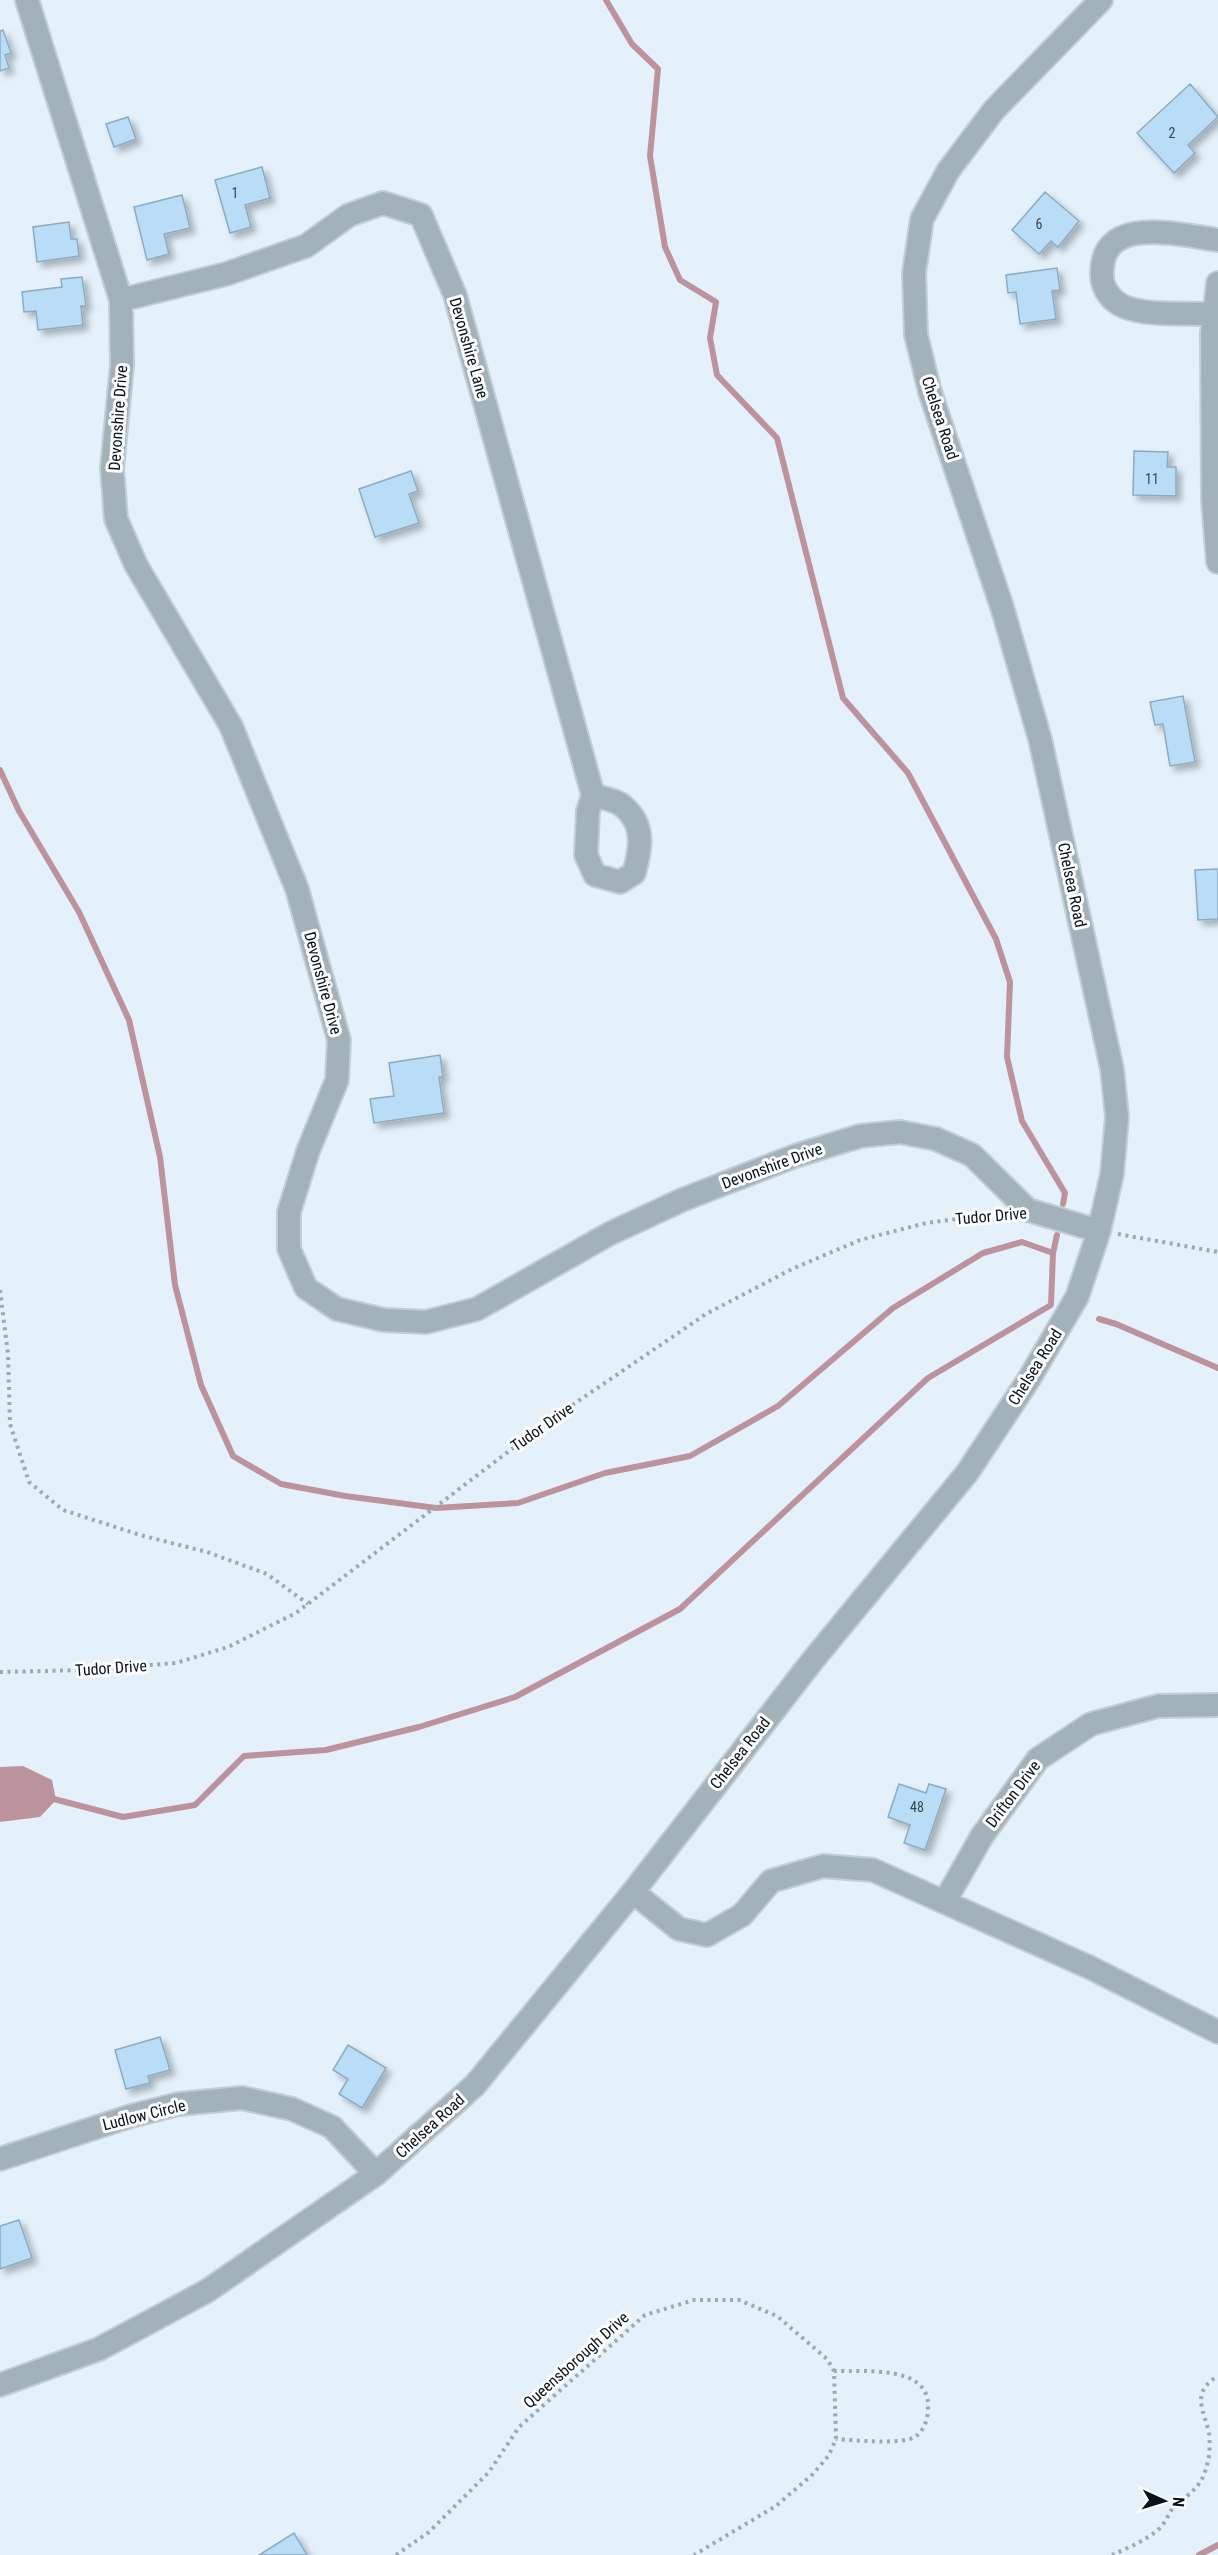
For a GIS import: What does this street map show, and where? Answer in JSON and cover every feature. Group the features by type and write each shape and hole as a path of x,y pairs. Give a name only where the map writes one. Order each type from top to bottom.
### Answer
{"street":[{"name":"Devonshire Drive","path":"27,0 121,300 122,365 112,468 116,519 136,565 231,726 297,889 339,1040 337,1080 308,1151 289,1212 290,1249 306,1288 337,1309 384,1320 426,1322 477,1309 609,1234 682,1200 795,1156 860,1136 900,1132 936,1139 972,1155 1028,1210"},
{"name":"Chelsea Road","path":"0,2385 99,2349 207,2291 376,2174 476,2085 633,1892 813,1660 967,1473 1029,1379 1077,1297 1099,1231 1112,1174 1117,1117 1112,1069 1040,739 1002,607 930,392 916,335 914,273 922,219 948,171 994,110 1101,0"},
{"name":"Devonshire Lane","path":"121,300 226,274 306,246 349,215 382,203 421,215 455,295 593,795"},
{"path":"1213,314 1135,310 1122,306 1111,297 1102,283 1101,265 1105,250 1115,240 1132,233 1149,231 1218,240"},
{"path":"1218,283 1213,314 1213,500 1218,562"},
{"name":"Tudor Drive","path":"1028,1210 1099,1231"},
{"name":"Drifton Drive","path":"945,1901 982,1836 1038,1759 1091,1724 1158,1706 1218,1705"},
{"path":"633,1892 679,1929 707,1935 742,1915 771,1881 823,1866 873,1870 1090,1968 1218,2032"},
{"name":"Ludlow Circle","path":"0,2159 130,2116 178,2104 242,2098 292,2109 333,2127 376,2174"}],"path":[{"name":"Tudor Drive","path":"0,1672 86,1670 176,1663 228,1647 296,1613 546,1423 706,1314 792,1269 860,1240 926,1223 1028,1210"},
{"path":"1099,1231 1218,1252"},
{"path":"0,1290 8,1354 10,1424 29,1482 63,1510 140,1535 207,1552 267,1574 308,1604"},
{"name":"Queensborough Drive","path":"396,2555 429,2532 489,2472 519,2427 645,2314 694,2300 739,2300 777,2316 827,2359 834,2371"},
{"path":"694,2555 776,2506 813,2474 829,2455 836,2439 834,2371 901,2375 920,2383 929,2397 928,2421 915,2437 892,2441 836,2439"},
{"path":"1112,2555 1136,2544 1161,2527 1171,2510 1199,2487 1209,2451 1209,2434 1201,2414 1203,2390 1218,2376"}],"shaded area":[{"path":"23,1766 52,1780 56,1800 40,1817 0,1822 0,1767"}],"building":[{"path":"3,30 11,53 5,55 9,68 0,71 0,31"},
{"path":"1190,84 1218,117 1188,145 1195,153 1174,173 1137,133"},
{"path":"128,117 136,139 114,147 106,124"},
{"path":"262,167 270,198 245,205 251,227 230,233 215,180"},
{"path":"1045,192 1079,221 1058,247 1051,241 1039,254 1012,230"},
{"path":"182,195 190,228 164,234 169,254 147,260 134,207"},
{"path":"69,222 71,239 77,239 79,256 37,262 33,227"},
{"path":"1057,268 1060,290 1052,291 1056,319 1020,324 1016,292 1008,293 1006,275"},
{"path":"82,277 86,306 81,306 83,325 38,330 36,311 24,312 22,292 62,287 61,279"},
{"path":"1134,451 1168,452 1167,467 1176,467 1176,496 1133,495"},
{"path":"411,471 418,491 409,494 419,523 375,537 359,489"},
{"path":"1183,696 1195,762 1170,766 1163,724 1155,725 1150,702"},
{"path":"1218,869 1218,919 1198,920 1195,870"},
{"path":"440,1055 443,1077 439,1077 444,1113 374,1123 370,1099 394,1096 389,1063"},
{"path":"899,1784 926,1793 929,1784 946,1789 925,1850 904,1843 910,1825 888,1817"},
{"path":"160,2037 170,2070 148,2076 150,2083 126,2089 115,2050"},
{"path":"348,2045 386,2068 362,2108 339,2094 348,2079 333,2070"},
{"path":"19,2220 32,2258 0,2269 0,2226"},
{"path":"294,2533 307,2555 259,2555"}],"waterway":[{"path":"606,0 632,44 658,69 650,156 665,247 680,280 716,302 710,338 717,375 777,438 843,698 908,773 996,939 1010,982 1007,1057 1022,1121 1065,1193 1063,1204"},
{"path":"0,770 19,811 79,912 129,1020 160,1157 175,1285 201,1385 233,1456 281,1484 345,1496 436,1508 518,1503 605,1473 690,1456 778,1406 893,1308 983,1253 1022,1242 1053,1253 1051,1305 928,1378 680,1609 515,1697 419,1727 326,1750 244,1756 195,1805 123,1817 50,1798"},
{"path":"1053,1253 1057,1235"},
{"path":"1099,1319 1116,1324 1218,1368"},
{"path":"1199,2555 1218,2545"}]}
